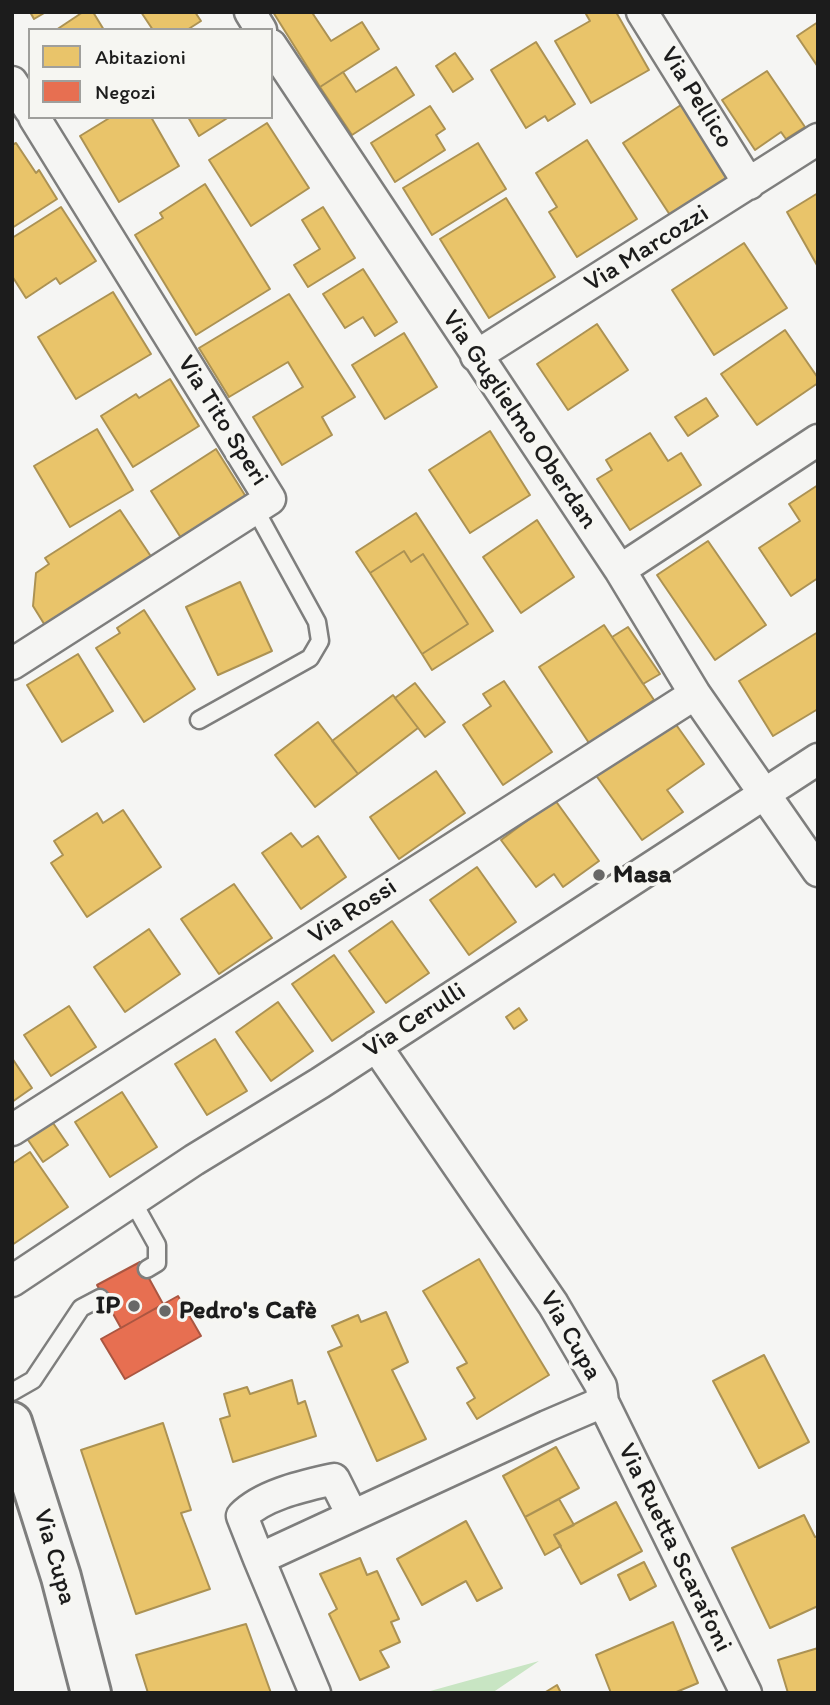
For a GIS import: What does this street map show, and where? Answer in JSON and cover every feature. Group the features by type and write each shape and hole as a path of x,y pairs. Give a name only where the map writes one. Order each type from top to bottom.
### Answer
{"street":[{"path":"250,12 260,28"},
{"name":"Via Pellico","path":"642,12 749,184"},
{"name":"Via Guglielmo Oberdan","path":"273,49 620,570 695,694 765,795"},
{"path":"12,82 28,107"},
{"name":"Via Tito Speri","path":"12,664 271,499 35,119"},
{"name":"Via Marcozzi","path":"476,356 818,139"},
{"path":"620,570 818,440"},
{"name":"Via Rossi","path":"12,1130 695,694"},
{"name":"Via Cerulli","path":"12,1281 132,1200 320,1083 818,759"},
{"path":"765,795 818,871"},
{"name":"Via Cupa","path":"259,1559 603,1402 601,1386 553,1304 376,1046"},
{"name":"Via Ruetta Scarafoni","path":"603,1402 746,1693"},
{"name":"Via Cupa","path":"12,1422 61,1577 91,1693"},
{"path":"314,1693 242,1516 250,1507 302,1486 334,1479 352,1515"}],"lane":[{"path":"199,720 310,658 320,641 317,622 255,509"},
{"path":"132,1200 158,1245 157,1263 147,1269"},
{"path":"12,1392 33,1380 81,1308 100,1298"}],"green space":[{"path":"539,1661 492,1693 423,1693"}],"building: Abitazioni":[{"path":"30,12 46,12 34,19"},
{"path":"83,12 93,12 103,28 59,28"},
{"path":"141,12 195,12 201,21 190,28 152,28"},
{"path":"273,12 316,12 313,14 331,41 362,22 379,49 320,87"},
{"path":"616,12 649,70 591,103 555,41 590,21 586,14"},
{"path":"818,22 818,67 797,36"},
{"path":"536,42 575,104 548,121 545,116 526,128 491,70"},
{"path":"455,53 473,79 453,92 436,66"},
{"path":"396,67 414,95 352,135 320,87 343,72 356,92"},
{"path":"767,71 805,127 786,139 781,132 755,150 722,100"},
{"path":"684,103 731,176 670,215 623,143"},
{"path":"430,106 445,129 436,135 445,150 395,182 371,143"},
{"path":"108,119 152,119 179,166 119,202 80,136"},
{"path":"189,119 226,119 199,136"},
{"path":"267,123 309,188 251,226 209,160"},
{"path":"587,140 637,219 577,257 549,212 557,207 536,173"},
{"path":"16,143 36,173 39,170 57,199 12,228 12,145"},
{"path":"478,143 506,189 432,235 403,188"},
{"path":"205,184 270,289 196,335 135,235 163,218 160,213"},
{"path":"818,193 818,267 787,212"},
{"path":"506,198 555,277 489,318 440,239"},
{"path":"61,207 96,261 60,284 56,278 26,298 12,276 12,238"},
{"path":"323,207 355,258 308,287 294,265 320,249 302,220"},
{"path":"744,243 787,308 714,355 672,290"},
{"path":"363,269 397,322 375,336 363,317 345,328 323,294"},
{"path":"113,292 151,354 76,399 38,337"},
{"path":"289,294 355,397 322,417 332,435 282,465 253,417 303,387 288,362 229,397 199,348"},
{"path":"597,324 628,370 568,410 537,364"},
{"path":"785,330 818,378 818,383 757,425 721,374"},
{"path":"404,333 437,387 385,419 352,365"},
{"path":"170,379 199,426 133,467 101,416 136,394 139,398"},
{"path":"706,398 718,416 688,436 675,417"},
{"path":"97,429 133,490 70,527 34,466"},
{"path":"490,431 530,495 470,533 429,470"},
{"path":"650,433 668,461 681,453 701,485 630,530 597,479 612,470 606,460"},
{"path":"216,449 248,500 183,541 151,491"},
{"path":"818,485 818,578 791,596 759,548 800,521 789,504"},
{"path":"120,510 152,558 46,627 33,606 36,573 49,564 45,558"},
{"path":"416,513 493,631 432,670 422,654 468,624 423,554 411,562 404,551 370,573 356,552"},
{"path":"537,520 574,577 521,613 483,557"},
{"path":"708,541 766,625 715,660 657,575"},
{"path":"404,551 411,562 423,554 468,624 422,654 370,573"},
{"path":"240,582 272,651 218,675 186,607"},
{"path":"144,610 195,689 144,722 96,648 120,633 117,628"},
{"path":"604,625 654,700 589,743 539,667"},
{"path":"628,627 660,674 643,684 612,637"},
{"path":"818,632 818,709 773,736 739,681"},
{"path":"78,654 113,711 62,742 27,685"},
{"path":"504,681 552,752 503,785 463,725 491,706 483,694"},
{"path":"415,683 445,722 425,737 395,698"},
{"path":"393,695 418,728 358,774 332,741"},
{"path":"672,719 704,764 667,790 683,812 642,840 595,774"},
{"path":"318,722 358,774 315,807 275,755"},
{"path":"436,771 465,813 399,859 370,817"},
{"path":"555,800 599,861 563,887 554,874 536,887 501,840"},
{"path":"123,810 161,867 87,917 51,863 63,855 54,841 97,813 103,823"},
{"path":"291,833 302,847 318,836 346,877 301,909 262,853"},
{"path":"477,867 516,922 469,955 430,900"},
{"path":"234,884 272,938 219,974 181,919"},
{"path":"392,921 429,973 386,1003 349,951"},
{"path":"149,929 180,974 125,1012 94,967"},
{"path":"334,955 374,1012 332,1041 292,984"},
{"path":"278,1002 313,1051 271,1081 236,1032"},
{"path":"69,1006 96,1047 51,1076 24,1035"},
{"path":"519,1008 527,1020 514,1029 506,1017"},
{"path":"215,1039 247,1091 207,1115 175,1064"},
{"path":"12,1058 32,1088 12,1102"},
{"path":"122,1092 157,1147 110,1177 75,1122"},
{"path":"51,1120 68,1145 43,1162 26,1137"},
{"path":"30,1152 68,1207 12,1245 12,1164"},
{"path":"479,1259 549,1375 477,1419 467,1403 475,1398 457,1368 467,1363 423,1291"},
{"path":"386,1312 408,1362 392,1370 426,1439 377,1461 328,1352 342,1346 332,1326 358,1315 361,1322"},
{"path":"764,1355 809,1442 759,1468 713,1381"},
{"path":"292,1380 298,1404 305,1401 316,1436 233,1462 220,1419 230,1416 224,1394 247,1387 250,1394"},
{"path":"163,1423 191,1510 181,1513 210,1589 136,1614 81,1450"},
{"path":"556,1447 579,1488 525,1517 503,1476"},
{"path":"559,1499 574,1525 554,1535 561,1546 545,1555 525,1517"},
{"path":"616,1502 642,1551 581,1584 554,1535"},
{"path":"804,1515 815,1537 818,1536 818,1606 770,1628 732,1548"},
{"path":"466,1521 502,1588 477,1601 466,1581 422,1605 397,1559"},
{"path":"360,1558 367,1575 377,1571 399,1619 391,1622 400,1642 380,1651 389,1667 360,1680 329,1614 337,1609 320,1574"},
{"path":"644,1562 656,1586 630,1600 618,1575"},
{"path":"673,1622 698,1683 674,1693 611,1693 596,1655"},
{"path":"246,1624 271,1693 148,1693 136,1655"},
{"path":"818,1648 818,1693 788,1693 778,1660"},
{"path":"557,1685 561,1693 544,1693"}],"building: Negozi":[{"path":"140,1262 163,1304 121,1328 97,1285"},
{"path":"178,1296 201,1336 125,1379 101,1339"}],"place":[{"name":"Masa","path":"599,875"},
{"name":"IP","path":"134,1306"},
{"name":"Pedro's Cafè","path":"165,1311"}]}
